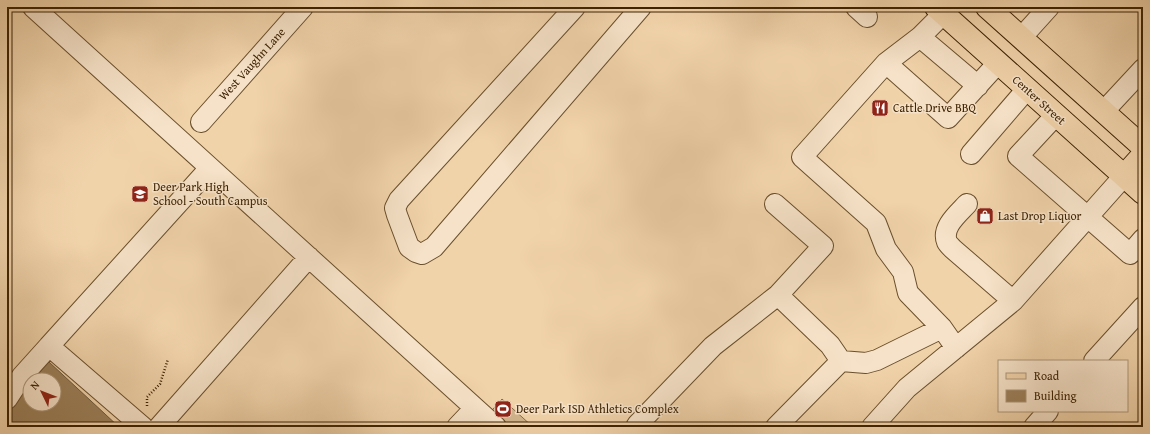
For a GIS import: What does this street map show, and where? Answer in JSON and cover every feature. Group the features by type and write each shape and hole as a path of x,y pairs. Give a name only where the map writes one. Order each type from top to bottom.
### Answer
{"main road":[{"path":"987,7 1143,147"},
{"name":"Center Street","path":"946,11 998,63 1143,193"},
{"path":"998,63 1021,38"},
{"path":"1124,176 1143,155"}],"street":[{"path":"33,7 496,427"},
{"name":"West Vaughn Lane","path":"201,122 303,7"},
{"path":"574,7 399,200 395,208 408,247 422,254 434,247 641,7"},
{"path":"1021,38 1049,7"},
{"path":"946,11 920,37 886,64 802,157 876,223 886,249 903,272 908,293 942,328 956,348"},
{"path":"920,37 978,86"},
{"path":"886,64 948,118 998,63"},
{"path":"1104,111 1142,72"},
{"path":"971,154 1027,89"},
{"path":"1056,115 1018,156 1130,254 1143,239"},
{"path":"7,399 22,376 210,168"},
{"path":"872,427 907,388 1012,301 1124,176"},
{"path":"637,427 637,425 712,346 778,294 823,246 775,204"},
{"path":"967,204 948,225 946,241 953,249 1012,301"},
{"path":"49,346 150,422 309,257"},
{"path":"778,294 830,344 841,361"},
{"path":"1095,360 1143,307"},
{"path":"841,361 866,364 942,328"},
{"path":"776,427 841,361"},
{"path":"457,427 474,408"},
{"path":"1034,427 1047,412"}],"path":[{"path":"150,422 147,397 160,384 168,359"}],"shaded area":[{"name":"Deer Park ISD Athletics Complex","path":"502,399 533,427 477,427"}],"building":[{"path":"49,362 60,372 40,372"},
{"path":"62,374 119,427 7,427 7,409 22,392 22,412 62,412"}],"place":[{"name":"Cattle Drive BBQ","path":"880,108"},
{"name":"Deer Park High School - South Campus","path":"140,194"},
{"name":"Last Drop Liquor","path":"985,216"},
{"name":"Deer Park ISD Athletics Complex","path":"503,409"}]}
